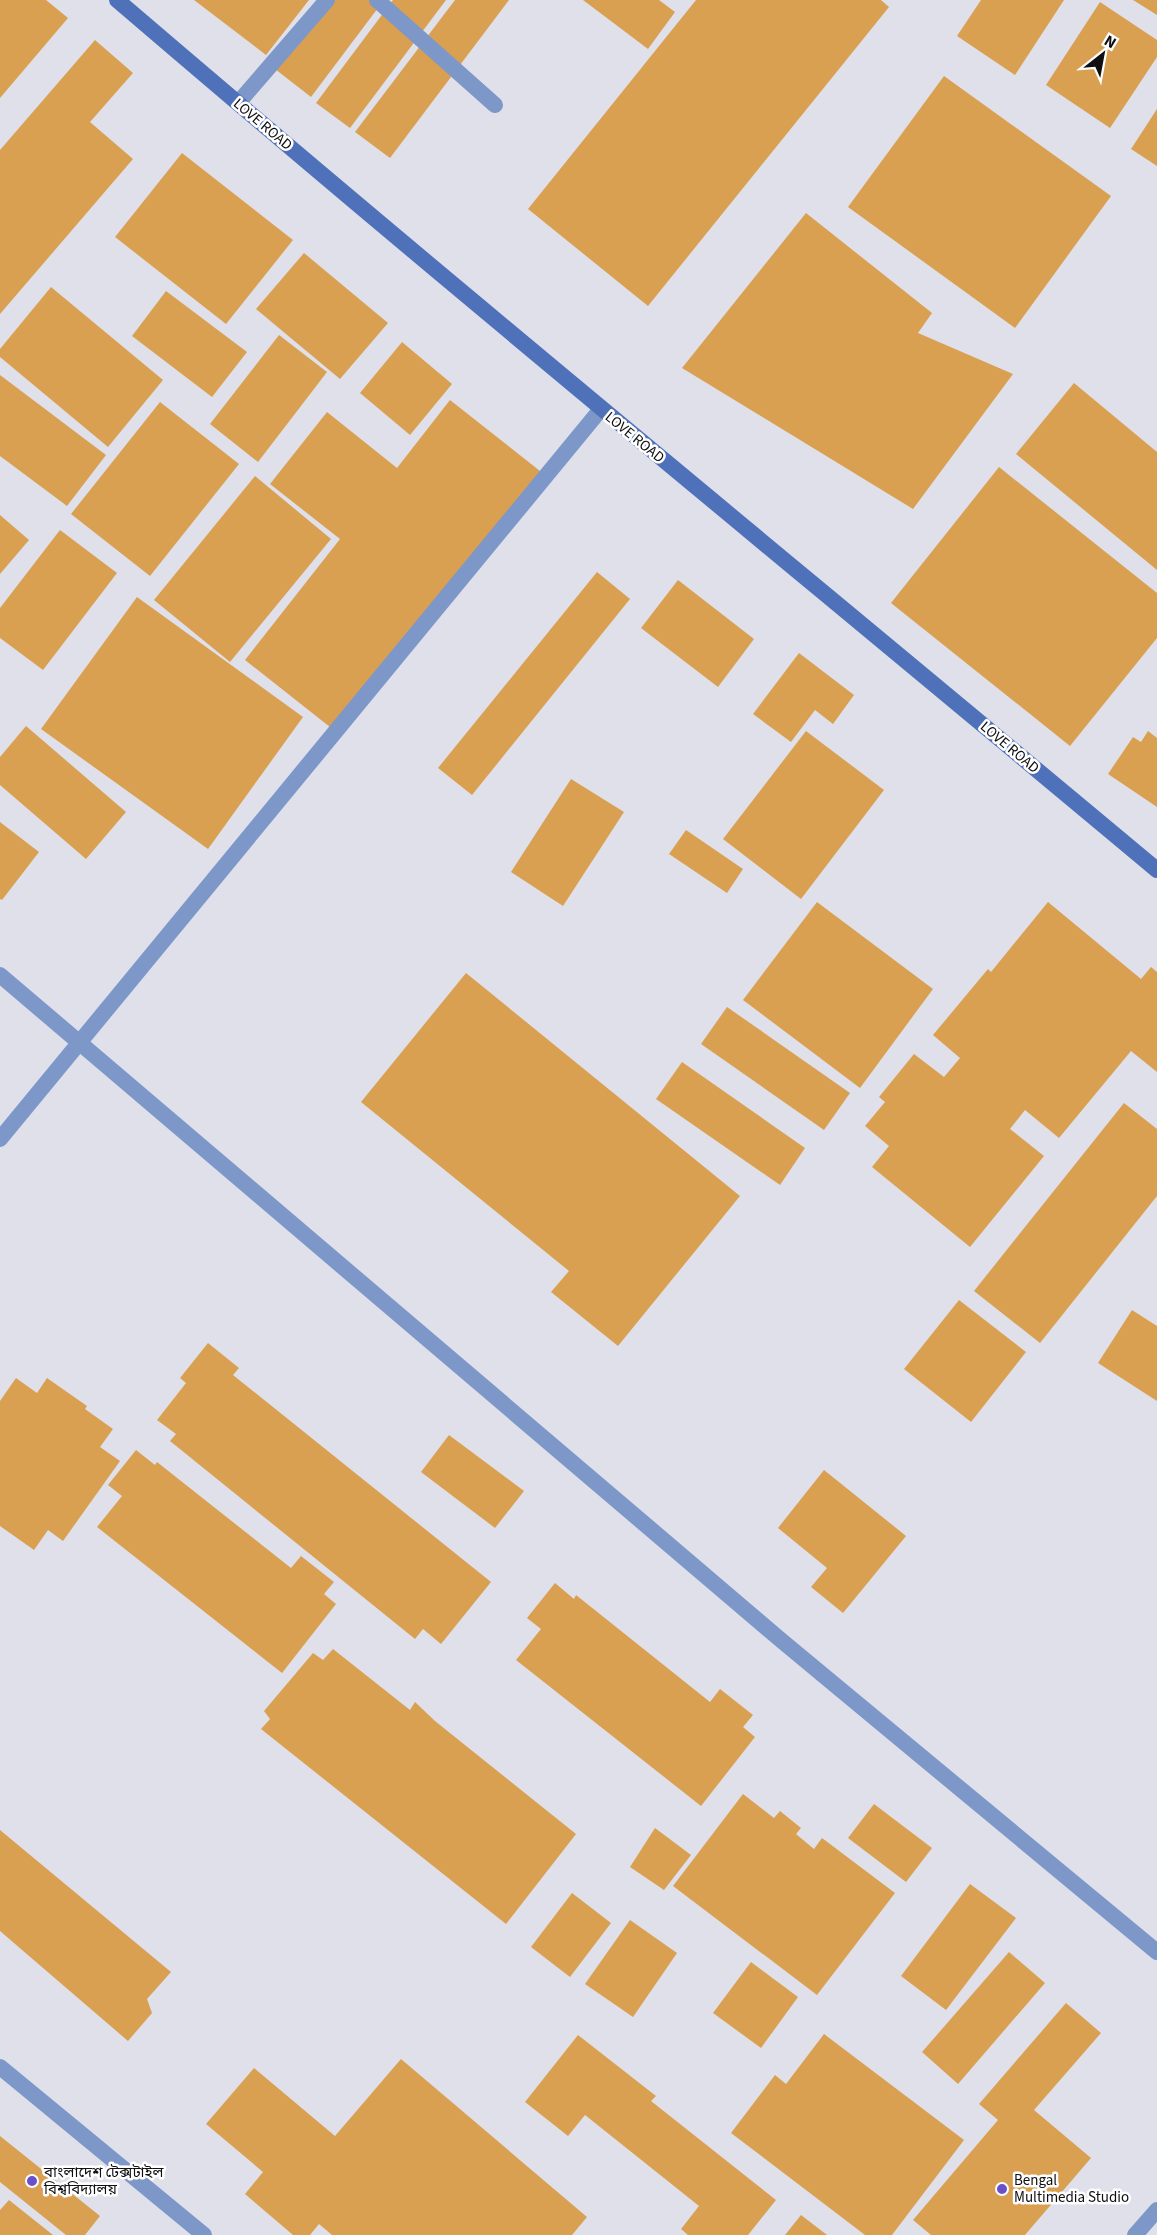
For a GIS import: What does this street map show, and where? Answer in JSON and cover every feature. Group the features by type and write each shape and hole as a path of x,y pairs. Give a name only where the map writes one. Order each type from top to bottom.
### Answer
{"main road":[{"name":"LOVE ROAD","path":"117,0 601,409 1157,870"}],"street":[{"path":"238,103 327,0"},
{"path":"377,0 495,105"},
{"path":"0,1139 601,409"},
{"path":"0,975 773,1633 1157,1952"},
{"path":"0,2067 204,2235"},
{"path":"1135,2235 1157,2210"}],"building":[{"path":"0,0 46,0 68,18 0,98"},
{"path":"194,0 309,0 266,55"},
{"path":"328,0 384,0 311,97 275,69"},
{"path":"393,0 446,0 350,128 316,103"},
{"path":"455,0 509,0 390,158 355,132"},
{"path":"583,0 659,0 675,12 648,49"},
{"path":"696,0 881,0 889,7 648,306 528,209"},
{"path":"981,0 1064,0 1015,75 957,36"},
{"path":"1133,0 1157,0 1157,15"},
{"path":"1100,2 1157,40 1157,57 1110,128 1046,85"},
{"path":"95,40 133,73 90,122 133,159 0,314 0,150"},
{"path":"944,76 1111,196 1015,328 848,207"},
{"path":"1157,109 1157,166 1131,149"},
{"path":"182,153 293,240 226,324 115,237"},
{"path":"806,213 932,313 918,333 1013,374 913,509 682,368"},
{"path":"304,253 388,323 340,379 256,309"},
{"path":"51,287 163,380 108,447 0,357 0,349"},
{"path":"166,291 247,352 212,397 132,336"},
{"path":"279,335 327,372 258,462 210,424"},
{"path":"402,342 452,384 410,435 360,393"},
{"path":"0,375 106,455 67,506 0,456"},
{"path":"1074,383 1157,452 1157,570 1016,454"},
{"path":"450,400 540,471 335,731 245,660 340,539 270,484 327,412 397,468"},
{"path":"160,402 239,464 150,576 71,514"},
{"path":"999,467 1157,593 1157,638 1070,746 891,603"},
{"path":"255,476 331,539 230,662 154,600"},
{"path":"0,515 29,540 0,574"},
{"path":"60,530 117,573 43,670 0,638 0,608"},
{"path":"597,572 630,599 472,795 438,768"},
{"path":"678,580 754,639 718,687 641,628"},
{"path":"137,597 303,717 208,849 41,729"},
{"path":"799,653 854,695 833,724 815,710 791,742 753,714"},
{"path":"26,726 126,812 86,859 0,785 0,757"},
{"path":"806,731 884,790 801,899 723,839"},
{"path":"1148,731 1157,738 1157,807 1108,774 1133,737 1141,742"},
{"path":"571,779 624,812 563,906 511,872"},
{"path":"0,822 39,852 2,900 0,899"},
{"path":"686,830 743,869 727,893 669,854"},
{"path":"817,902 933,989 860,1088 743,1000"},
{"path":"1048,902 1141,979 1151,967 1157,972 1157,1072 1131,1051 1059,1138 1025,1110 1010,1129 1044,1156 970,1247 872,1167 889,1146 865,1126 885,1102 879,1097 914,1054 944,1077 960,1058 933,1035 988,969 991,972"},
{"path":"466,973 740,1196 618,1346 551,1292 569,1271 361,1102"},
{"path":"727,1007 850,1093 824,1130 701,1044"},
{"path":"682,1062 805,1148 780,1185 656,1099"},
{"path":"1124,1103 1157,1129 1157,1196 1040,1343 974,1291"},
{"path":"959,1300 1026,1352 971,1422 904,1369"},
{"path":"1132,1310 1157,1326 1157,1401 1098,1363"},
{"path":"208,1343 239,1368 233,1375 491,1582 441,1644 423,1629 415,1639 170,1441 176,1434 157,1420 186,1383 180,1378"},
{"path":"16,1378 37,1393 47,1378 87,1406 85,1409 113,1429 100,1447 120,1461 63,1541 48,1530 34,1550 0,1526 0,1401"},
{"path":"449,1435 524,1491 495,1528 421,1472"},
{"path":"136,1450 155,1465 157,1462 291,1568 301,1556 334,1582 324,1594 336,1604 282,1673 97,1527 122,1496 108,1485"},
{"path":"824,1470 906,1536 843,1613 811,1587 827,1568 778,1528"},
{"path":"555,1583 574,1599 576,1595 710,1702 720,1689 753,1715 743,1727 755,1737 701,1806 516,1660 541,1629 527,1618"},
{"path":"333,1649 410,1710 415,1702 435,1721 576,1834 506,1924 261,1729 270,1719 264,1711 313,1653 323,1660"},
{"path":"743,1794 774,1818 780,1811 801,1828 796,1834 814,1849 822,1838 895,1893 817,1995 673,1886"},
{"path":"874,1804 932,1848 906,1882 848,1838"},
{"path":"655,1828 691,1855 664,1890 630,1867"},
{"path":"0,1830 171,1972 147,1999 152,2013 128,2041 0,1931"},
{"path":"970,1884 1016,1918 946,2010 901,1976"},
{"path":"572,1893 611,1923 570,1977 531,1947"},
{"path":"630,1920 677,1953 633,2017 585,1984"},
{"path":"1009,1952 1045,1983 958,2084 922,2052"},
{"path":"751,1962 798,1997 761,2048 713,2013"},
{"name":"Bengal Multimedia Studio","path":"1066,2003 1101,2033 1034,2110 1091,2158 1025,2235 931,2235 913,2220 998,2120 979,2104"},
{"path":"824,2034 964,2140 892,2235 865,2235 731,2133 775,2075 786,2084"},
{"path":"578,2035 656,2096 651,2101 776,2200 748,2235 688,2235 681,2229 699,2206 585,2115 568,2136 525,2102"},
{"path":"401,2059 587,2217 572,2235 332,2235 319,2224 310,2235 293,2235 245,2194 263,2172 206,2124 254,2068 335,2136"},
{"path":"0,2136 100,2216 85,2235 66,2235 0,2182"},
{"path":"9,2200 53,2235 0,2235 0,2210"},
{"path":"801,2215 827,2235 785,2235"}],"place":[{"name":"বাংলাদেশ টেক্সটাইল বিশ্ববিদ্যালয়","path":"32,2181"},
{"name":"Bengal Multimedia Studio","path":"1002,2189"}]}
